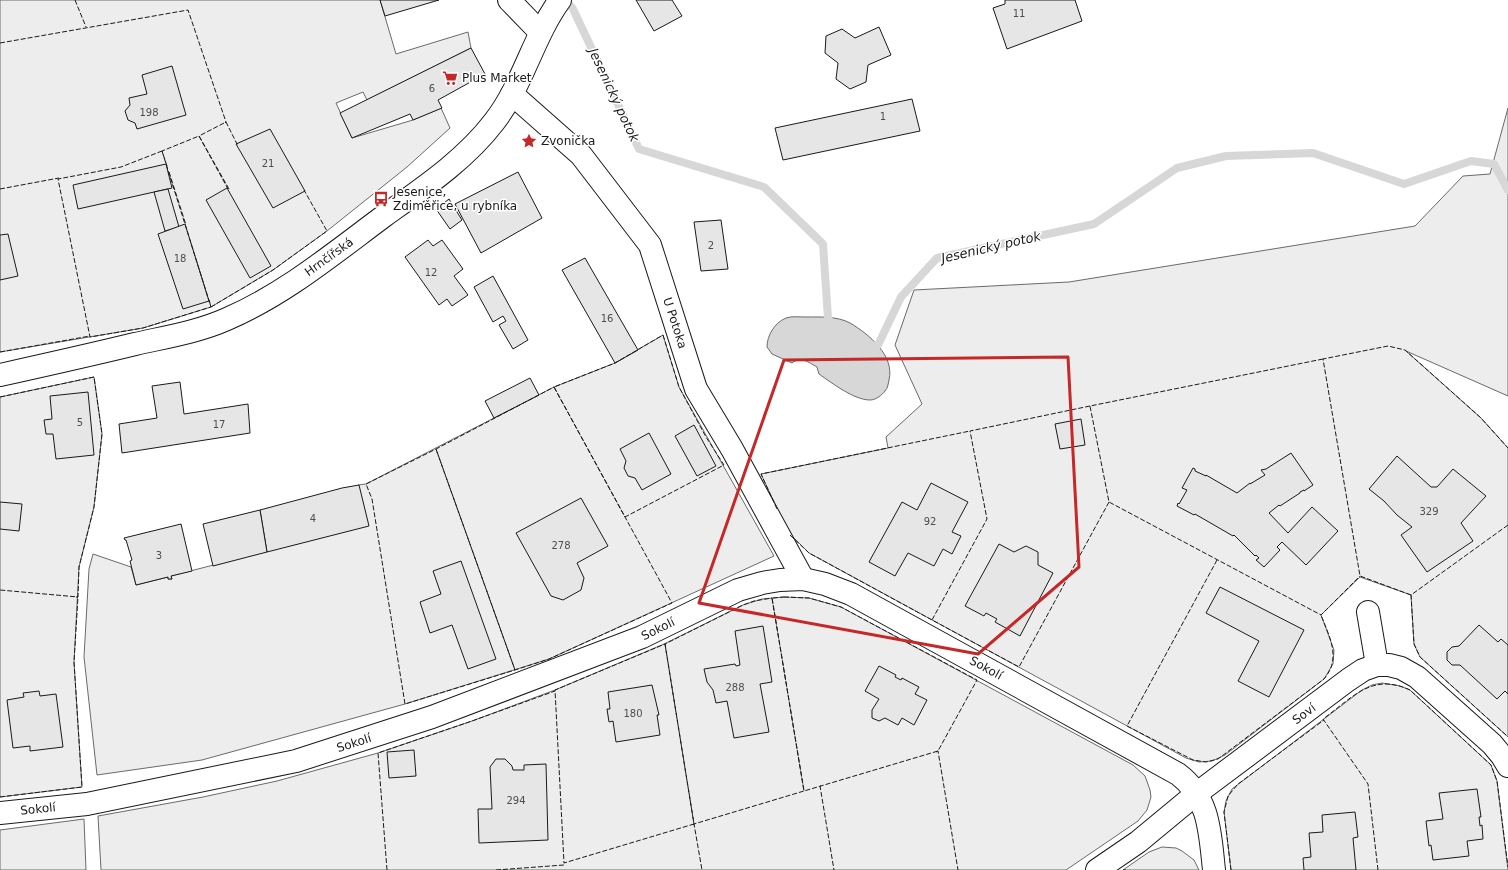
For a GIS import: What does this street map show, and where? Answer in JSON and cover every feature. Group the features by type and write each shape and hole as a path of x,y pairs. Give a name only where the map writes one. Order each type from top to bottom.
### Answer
{"street":[{"path":"509,0 540,32"},
{"name":"Hrnčířská","path":"0,375 181,334 226,320 262,302 304,275 437,178 480,138 495,121 512,94 540,32 556,5"},
{"name":"U Potoka","path":"512,94 581,155 650,246 696,389 732,449 803,579"},
{"name":"Sokolí","path":"0,813 87,804 296,761 432,717 642,637 738,590 762,582 803,579 825,584 851,594 1178,774 1185,779 1196,794 1206,812 1209,823 1214,870"},
{"path":"1368,612 1377,665"},
{"name":"Soví","path":"1097,870 1138,842 1196,794 1348,680 1363,670 1377,665 1389,665 1401,668 1417,677 1492,744 1508,766"}],"highlighted area":[{"path":"1068,357 1079,567 978,654 699,603 784,360"}],"shaded area":[{"path":"0,0 380,0 396,54 468,32 471,48 367,100 363,92 336,103 352,138 413,120 441,108 450,128 407,167 327,231 273,270 211,307 143,328 0,352"},
{"path":"1508,108 1508,396 1406,351 1481,418 1508,448 1508,737 1420,657 1414,644 1411,595 1360,577 1321,615 1334,650 1333,664 1324,679 1225,755 1212,761 1199,762 1186,758 809,553 788,532 761,474 888,448 886,437 922,404 895,345 914,290 1069,282 1415,226 1463,176 1490,174"},
{"path":"828,317 840,319 850,323 865,333 884,354 890,371 889,380 886,390 877,398 870,400 850,394 819,374 817,367 801,360 792,363 772,354 767,347 772,330 778,323 786,318"},
{"path":"663,335 679,387 774,556 549,659 405,704 202,760 97,775 84,657 89,569 93,554 131,567 136,585 168,577 168,579 172,579 171,576 368,525 358,485 366,484 554,387 615,363"},
{"path":"94,377 102,434 94,507 79,567 74,662 82,787 0,797 0,397"},
{"path":"784,597 809,598 841,607 1133,765 1145,776 1150,790 1151,797 1147,810 1138,821 1066,870 101,870 98,816 203,797 277,781 378,753 472,721 555,690 664,644 743,605 762,599"},
{"path":"1382,683 1400,686 1410,690 1491,765 1497,781 1508,870 1231,870 1224,812 1226,801 1232,789 1362,690 1372,685"},
{"path":"84,819 86,870 0,870 0,830"},
{"path":"1162,847 1176,848 1182,851 1194,860 1199,870 1123,870 1149,852"}],"building":[{"path":"380,0 439,0 385,16"},
{"path":"636,0 672,0 682,16 654,31"},
{"path":"1005,0 1075,0 1082,21 1007,49 993,8 1005,4"},
{"path":"879,27 891,55 868,65 866,82 850,89 836,79 838,63 825,53 826,36 842,29 855,38"},
{"path":"471,48 485,74 438,100 442,108 413,120 410,114 352,138 340,113"},
{"path":"172,66 186,115 137,129 135,123 128,120 125,111 130,105 129,98 147,94 142,75"},
{"path":"912,99 920,131 783,160 775,128"},
{"path":"270,129 305,191 273,208 236,144"},
{"path":"166,164 172,188 78,209 73,185"},
{"path":"518,172 542,218 481,253 455,204"},
{"path":"227,188 271,266 250,278 206,200"},
{"path":"168,189 179,227 165,231 154,192"},
{"path":"449,199 462,220 450,229 436,209"},
{"path":"721,220 728,269 701,271 694,222"},
{"path":"185,224 209,301 183,309 158,234"},
{"path":"8,234 18,276 0,280 0,235"},
{"path":"428,240 433,246 442,240 463,269 454,276 468,295 452,306 447,299 439,305 405,257"},
{"path":"585,258 638,350 615,363 562,270"},
{"path":"493,276 528,340 513,349 499,325 506,321 503,316 493,322 474,287"},
{"path":"530,378 539,395 494,418 485,401"},
{"path":"180,382 184,414 248,404 250,433 122,453 119,424 157,418 152,386"},
{"path":"88,392 94,455 56,459 53,434 46,434 44,420 52,419 50,396"},
{"path":"1081,419 1085,445 1060,449 1055,424"},
{"path":"694,425 716,466 697,476 675,436"},
{"path":"649,433 671,474 642,490 635,478 628,476 624,468 626,461 620,449"},
{"path":"1291,453 1313,485 1280,506 1279,505 1269,513 1288,533 1312,507 1338,531 1306,565 1282,542 1277,547 1280,550 1264,567 1256,560 1259,558 1256,555 1255,556 1234,535 1233,536 1195,514 1194,515 1177,506 1187,490 1182,488 1193,468 1195,471 1206,475 1237,493 1250,483 1265,475 1261,470 1266,469"},
{"path":"1397,456 1431,487 1437,487 1453,469 1486,496 1461,523 1473,541 1427,572 1401,535 1412,527 1369,489"},
{"path":"931,483 968,502 952,532 961,536 952,554 943,549 934,566 908,553 895,576 869,562 902,502 917,510"},
{"path":"359,485 369,526 267,552 260,510 342,488"},
{"path":"581,498 608,546 577,563 584,578 581,590 563,600 551,596 516,533"},
{"path":"0,502 22,504 19,531 0,529"},
{"path":"260,510 267,552 213,566 203,524"},
{"path":"181,524 192,571 171,576 172,579 168,579 168,577 136,585 130,561 132,560 124,538"},
{"path":"999,544 1014,552 1026,546 1038,552 1038,565 1053,573 1020,636 995,622 997,619 986,613 984,616 965,606"},
{"path":"461,561 496,659 468,669 452,625 430,633 420,602 441,594 433,571"},
{"path":"1220,587 1304,630 1269,697 1238,681 1259,641 1206,613"},
{"path":"1479,625 1498,642 1501,639 1508,645 1508,694 1505,691 1497,699 1460,665 1452,665 1447,660 1447,652 1452,647 1459,646"},
{"path":"763,626 772,682 760,684 769,732 734,738 727,701 716,703 713,690 707,682 704,669 735,664 736,666 740,665 735,631"},
{"path":"879,666 896,675 895,677 901,680 902,678 919,687 915,694 927,700 914,725 902,718 898,725 885,718 879,721 872,718 872,710 879,699 865,691"},
{"path":"652,685 659,715 657,715 660,735 616,742 613,721 609,722 607,709 610,709 608,692"},
{"path":"39,691 40,696 56,694 63,747 30,751 30,746 13,748 7,700 24,697 23,693"},
{"path":"414,750 416,776 389,778 387,752"},
{"path":"496,759 505,759 512,766 513,770 524,770 524,765 546,764 548,840 479,843 478,809 492,809 490,767"},
{"path":"1477,789 1481,817 1479,817 1480,826 1482,825 1483,839 1467,841 1469,856 1433,860 1431,845 1429,846 1426,821 1443,819 1439,793"},
{"path":"1355,812 1358,837 1353,838 1356,870 1304,870 1303,858 1311,857 1309,833 1323,832 1322,815"}],"waterway":[{"name":"Jesenický potok","path":"566,0 573,9 639,149 764,187 823,244 828,318 833,327"},
{"name":"Jesenický potok","path":"869,346 878,345 901,297 937,258 1094,224 1177,168 1226,156 1313,153 1404,184 1471,161 1494,164 1508,190"}],"fence":[{"path":"75,0 86,27"},
{"path":"0,43 188,10 226,122 225,123"},
{"path":"229,189 199,136 226,122 237,144 240,143"},
{"path":"167,166 162,151 199,136 228,189"},
{"path":"162,151 211,307 143,328 90,337 58,179 121,167 162,151"},
{"path":"169,172 186,225"},
{"path":"0,189 59,178"},
{"path":"209,300 211,307 273,270 327,231 304,190"},
{"path":"663,335 679,387 706,437 724,465 625,517 554,387 615,363 663,335"},
{"path":"0,352 90,336"},
{"path":"1411,595 1360,576 1323,359 1388,346 1405,350 1481,418 1508,448"},
{"path":"1323,359 1090,406 1109,502 1321,615 1360,576"},
{"path":"0,397 94,377 102,434 94,507 79,567 78,597 0,590"},
{"path":"554,387 672,603 549,659 515,670 436,449 554,387"},
{"path":"1090,406 970,431 987,519 932,620 1019,667 1109,502"},
{"path":"777,509 761,474 970,431"},
{"path":"436,449 515,670 405,704 372,499 366,484 436,449"},
{"path":"1506,735 1420,657 1414,644 1411,595 1508,525"},
{"path":"790,535 809,553 932,620"},
{"path":"1217,560 1127,726 1193,760 1206,762 1218,759 1324,679 1329,671 1333,655 1330,639 1321,615"},
{"path":"0,797 82,787 74,662 78,597 76,597"},
{"path":"784,597 809,598 841,607 977,680 938,751 804,791 772,598 784,597"},
{"path":"772,598 804,791 694,824 665,644 743,605 754,601 772,598"},
{"path":"665,644 694,824 564,863 555,690 665,644"},
{"path":"1378,870 1368,784 1323,719 1363,690 1384,684 1397,685 1410,690 1491,765 1497,781 1508,867"},
{"path":"387,870 378,753 555,691"},
{"path":"1231,870 1224,812 1228,796 1238,784 1324,720"},
{"path":"936,752 938,751 958,870"},
{"path":"821,786 834,870"},
{"path":"693,825 694,824 702,870"},
{"path":"496,870 564,865 564,863"}],"place":[{"name":"Plus Market","path":"450,78"},
{"name":"Zvonička","path":"529,141"},
{"name":"Jesenice, Zdiměřice, u rybníka","path":"381,199"}]}
